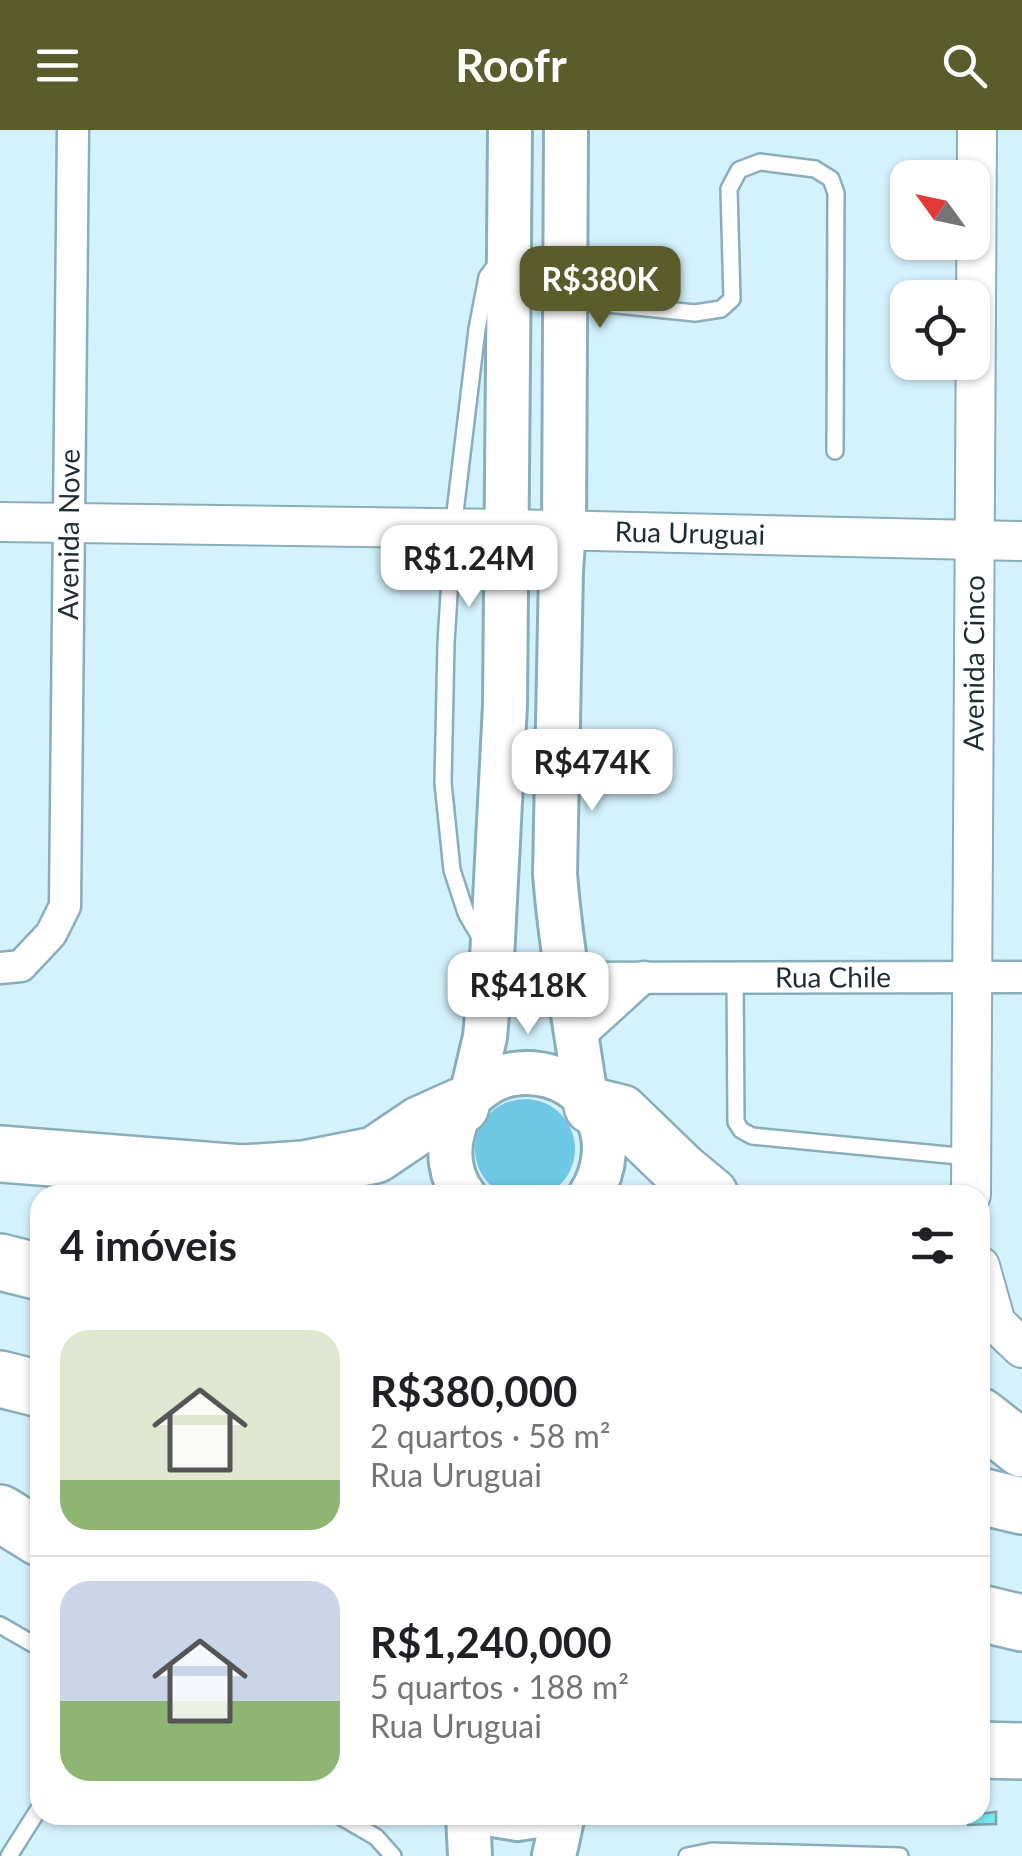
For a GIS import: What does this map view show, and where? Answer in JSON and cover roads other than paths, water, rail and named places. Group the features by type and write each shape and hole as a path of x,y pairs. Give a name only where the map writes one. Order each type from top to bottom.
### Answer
{"highway":[{"path":"0,1154 242,1173 304,1169 375,1156 421,1124 466,1101"},
{"path":"589,1102 621,1113 698,1185"},
{"path":"0,1262 30,1270"},
{"path":"0,1379 30,1386"},
{"path":"990,1424 1022,1448"},
{"path":"990,1498 1022,1506"},
{"path":"0,1513 30,1532"},
{"path":"990,1615 1022,1623"},
{"path":"990,1750 1022,1751"}],"main road":[{"path":"460,1185 451,1165 450,1139 466,1101 484,1037 505,706 510,130"},
{"path":"566,130 564,530 555,874 569,1001 589,1102 602,1127 605,1150 602,1172 595,1185"},
{"path":"466,1101 492,1081 516,1073 542,1073 566,1082 589,1102"},
{"path":"468,1825 470,1856"},
{"path":"554,1856 562,1825"}],"street":[{"name":"Avenida Nove","path":"0,968 20,966 51,934 65,906 73,130"},
{"name":"Avenida Cinco","path":"971,1185 976,130"},
{"name":"Rua Uruguai","path":"0,522 1022,540"},
{"path":"577,1038 644,977"},
{"name":"Rua Chile","path":"568,978 1022,977"},
{"path":"990,1290 1009,1336"}],"lane":[{"path":"564,300 695,312 721,309 732,300 730,189 740,170 760,162 816,169 831,179 836,193 835,450"},
{"path":"492,958 466,913 452,870 443,782 446,643 452,529 480,312 487,277 510,245"},
{"path":"735,976 736,1122 741,1130 752,1136 971,1157"},
{"path":"0,1625 30,1642"},
{"path":"9,1856 30,1822"},
{"path":"355,1825 376,1837 393,1856"},
{"path":"687,1856 712,1851 900,1856"}]}
